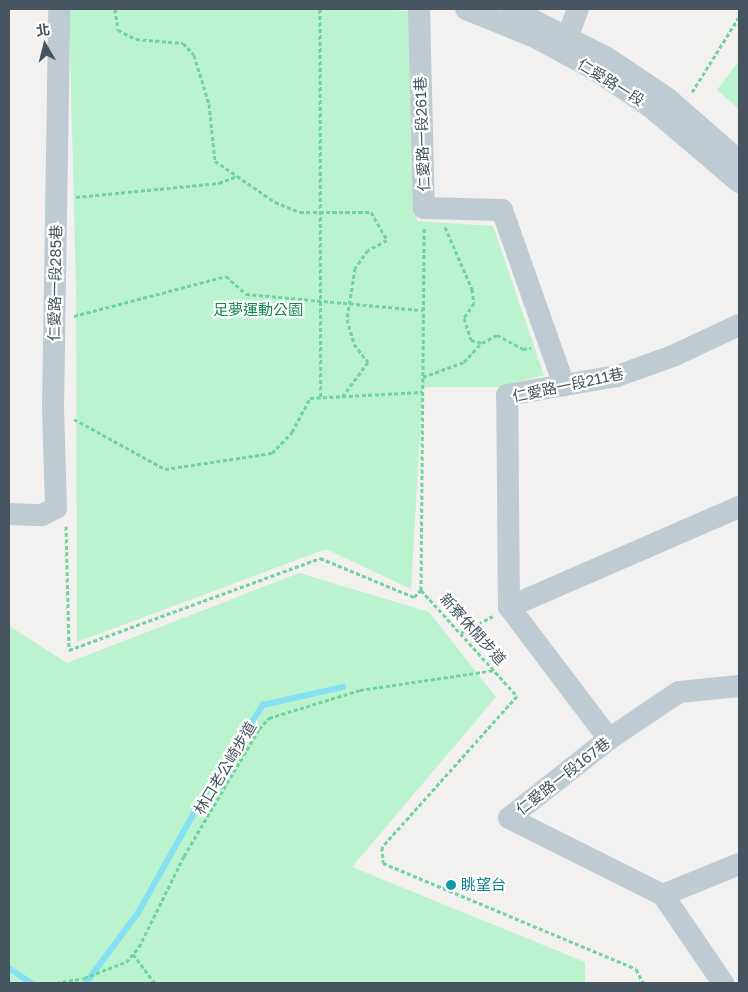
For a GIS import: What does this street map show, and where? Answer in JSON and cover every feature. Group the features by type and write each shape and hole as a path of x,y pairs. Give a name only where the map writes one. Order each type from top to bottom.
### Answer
{"street":[{"name":"仁愛路一段285巷","path":"56,508 53,408 59,9"},
{"name":"仁愛路一段261巷","path":"419,9 431,208 502,210 564,385"},
{"name":"仁愛路一段","path":"466,9 537,38 594,69 651,107 739,182"},
{"name":"仁愛路一段","path":"510,9 568,36 607,58 680,110 739,161"},
{"path":"568,36 578,9"},
{"name":"仁愛路一段211巷","path":"509,607 507,395 617,376 672,356 739,325"},
{"path":"609,739 509,607 739,507"},
{"path":"9,514 42,515 56,508"},
{"name":"仁愛路一段167巷","path":"663,895 508,818 609,739 679,692 739,686"},
{"path":"723,983 663,895 739,864"}],"path":[{"path":"115,9 118,30 136,40 183,43 194,55 209,104 215,161 275,202 300,212 371,212 387,240 368,250 355,268 347,319 354,344 368,362 342,397"},
{"path":"320,9 321,398"},
{"path":"680,110 739,17"},
{"path":"56,199 219,183 237,176"},
{"path":"422,590 423,310 431,208"},
{"path":"431,208 472,289 474,303 464,318 471,340 482,343"},
{"path":"54,321 226,276 246,294 320,299 423,310"},
{"path":"423,377 464,362 482,343 496,334 523,349 550,345"},
{"path":"53,408 165,468 272,453 292,432 310,398 422,392"},
{"name":"新寮休閒步道","path":"56,508 68,530 69,650 320,558 414,597 422,590 517,696 382,847 383,862 636,969 643,983"},
{"path":"461,633 509,607"},
{"name":"林口老公崎步道","path":"56,983 84,978 126,962 133,954 156,916 184,856 254,737 269,718 360,690 495,670"},
{"path":"133,954 156,983"}],"green space":[{"name":"足夢運動公園","path":"363,9 411,11 417,221 493,226 544,375 500,387 423,387 411,589 326,549 77,642 76,290 69,10"},
{"path":"739,61 739,109 717,90"},
{"path":"299,573 429,612 496,697 352,867 585,962 585,983 9,983 9,626 67,663"}],"waterway":[{"path":"86,983 138,913 203,797 263,705 343,687"},
{"path":"9,968 31,983"}],"place":[{"name":"眺望台","path":"451,885"}]}
